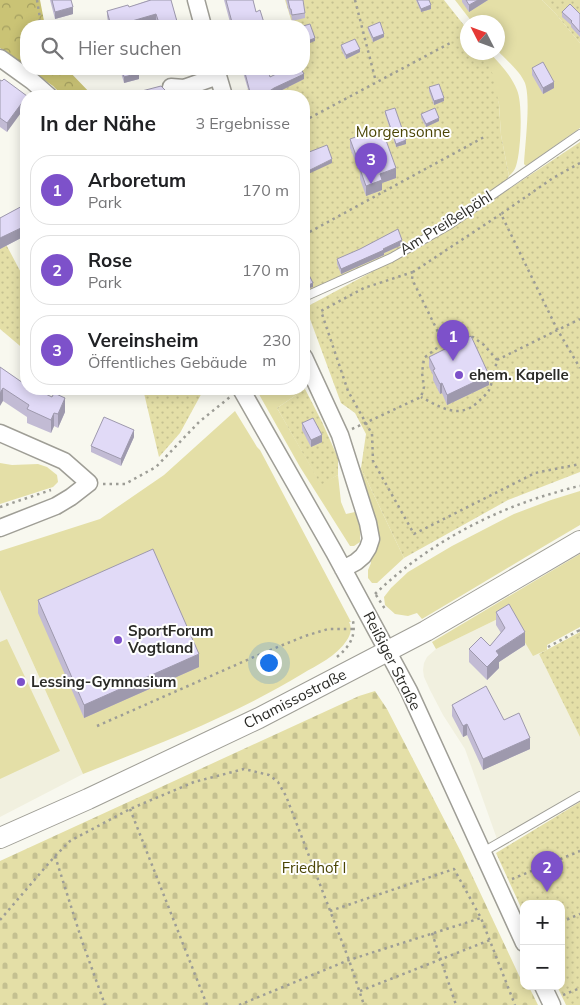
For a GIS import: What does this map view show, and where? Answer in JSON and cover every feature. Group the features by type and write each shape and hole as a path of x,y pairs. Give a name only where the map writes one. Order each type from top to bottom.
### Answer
{"street":[{"path":"196,0 201,20"},
{"path":"0,58 20,73"},
{"path":"23,75 42,90"},
{"path":"171,87 184,88 213,75"},
{"path":"218,75 222,90"},
{"path":"310,370 340,435 368,523 371,539 363,556 343,569"},
{"name":"Reißiger Straße","path":"244,395 343,569 409,692 520,934"},
{"path":"0,433 64,461 89,483 71,498 56,506 0,528"},
{"name":"Chamissostraße","path":"0,838 88,799 258,718 426,631 580,541"},
{"path":"545,990 552,1005"}],"lane":[{"name":"Am Preißelpöhl","path":"310,294 391,258 449,225 580,134"},
{"path":"483,852 580,796"}],"path":[{"path":"37,0 40,20"},
{"path":"355,0 376,82"},
{"path":"310,118 452,42"},
{"path":"310,232 486,136"},
{"path":"580,162 412,272 364,288 321,311 348,391 372,434 373,461 414,534 535,474 580,464"},
{"path":"501,214 557,330 580,368"},
{"path":"412,272 412,279 437,330 441,345"},
{"path":"421,396 451,411 465,410 476,403 488,391 498,360 580,319"},
{"path":"340,435 421,396 424,387 422,374 424,358 441,345 458,337 473,337 484,345 498,360"},
{"path":"89,483 125,484 156,467 199,422 230,397 234,404"},
{"path":"375,594 425,553 472,526 523,502 580,486"},
{"path":"349,644 354,629 352,617"},
{"path":"97,726 255,656 305,636 328,629 354,629"},
{"path":"548,647 579,630 580,635"},
{"path":"0,920 70,841 130,809 194,782 244,769 269,775 278,782 286,796 349,960 364,1005"},
{"path":"130,809 207,1005"},
{"path":"498,885 580,851"},
{"path":"55,856 105,1005"},
{"path":"330,911 454,869 481,918 515,1005"},
{"path":"565,920 580,914"},
{"path":"239,1005 349,960 481,918"},
{"path":"432,933 456,1005"},
{"path":"360,991 490,940"}],"shaded area":[{"name":"Lessing-Gymnasium","path":"0,590 83,774 0,817"},
{"path":"508,614 533,655 539,654 580,737 580,792 497,839 465,749 443,715 424,677 423,670 427,657 436,649"}],"green space":[{"path":"0,0 40,0 44,20 20,20 20,62 0,48"},
{"name":"Morgensonne","path":"285,0 444,0 460,20 460,60 487,60 493,75 509,176 505,182 445,223 390,256 310,290 310,90 246,90 278,75 310,75 310,20 291,20"},
{"path":"455,0 542,0 580,43 580,128 526,166 524,164 527,91 525,83 517,70 505,58 505,15 467,15"},
{"path":"542,0 580,0 580,43 555,13"},
{"path":"486,60 496,60 512,79 519,96 521,128 518,159 516,167 509,176 501,135 499,104"},
{"path":"37,75 73,75 87,90 57,90"},
{"path":"580,142 580,472 508,500 404,558 361,468 366,434 355,413 341,403 310,319 310,305 437,237"},
{"path":"0,233 20,271 20,346 0,329"},
{"path":"144,395 201,395 180,433 159,457"},
{"path":"259,395 296,395 277,408 321,484 338,475 341,502 346,514 355,512 360,524 360,542 350,546 300,467"},
{"path":"296,395 308,395 338,458 338,475 321,485 277,408"},
{"path":"235,411 260,450 351,622 349,622 351,629 349,636 343,646 326,660 276,689 195,728 83,774 0,590 0,551 100,519 164,475"},
{"path":"0,463 12,465 38,464 47,467 57,475 58,482 53,487 0,504"},
{"path":"361,468 404,558 377,583 372,583 368,578 368,570 371,563 370,557 376,536 372,508 357,470"},
{"path":"580,491 580,525 422,619 417,613 408,616 395,614 385,605 384,597 408,572 452,546 514,514"},
{"path":"580,554 580,627 547,645 547,650 533,656 508,614 436,649 432,642"},
{"path":"580,632 580,737 539,654"},
{"path":"7,639 60,751 0,779 0,642"},
{"name":"Friedhof I","path":"375,691 387,709 461,852 520,977 520,990 530,990 538,1005 0,1005 0,861 359,696"},
{"path":"580,802 580,1005 566,1005 559,990 565,990 565,900 520,900 520,905 496,853"}],"building":[{"path":"52,0 71,0 73,7 55,12"},
{"path":"151,0 171,0 177,20 158,20 156,14 135,20 109,20 107,11 128,5 129,7"},
{"path":"226,0 253,0 256,12 260,10 263,20 231,20"},
{"path":"288,0 303,0 305,13 292,15"},
{"path":"417,0 429,0 431,5 421,9"},
{"path":"466,0 478,0 469,5"},
{"path":"570,4 580,14 580,32 562,12"},
{"path":"380,22 384,34 373,38 368,27"},
{"path":"310,24 315,38 310,40"},
{"path":"355,39 360,49 346,55 341,45"},
{"path":"543,62 554,82 543,88 532,68"},
{"path":"246,75 270,75 270,77 274,75 302,75 271,90 249,90"},
{"path":"4,79 20,91 20,105 7,123 0,118 0,80"},
{"path":"439,84 444,98 434,101 429,87"},
{"path":"161,86 165,90 146,90"},
{"path":"395,108 406,140 396,144 385,111"},
{"path":"435,108 439,118 426,124 421,114"},
{"path":"382,129 396,168 380,174 382,180 366,186 350,139"},
{"path":"327,145 332,159 310,170 310,152"},
{"path":"20,207 20,228 0,238 0,218"},
{"path":"398,229 402,240 341,269 337,259"},
{"name":"ehem. Kapelle","path":"471,336 489,375 447,395 442,383 440,384 433,370 435,369 429,357"},
{"path":"0,367 20,381 20,395 48,395 52,397 53,395 58,395 65,398 58,414 54,413 51,420 27,409 29,405 3,388 0,393"},
{"path":"104,417 134,430 121,459 91,446"},
{"path":"313,418 322,435 311,440 302,423"},
{"name":"SportForum Vogtland","path":"153,549 199,654 84,705 38,600"},
{"path":"509,604 525,632 496,651 499,655 487,667 469,649 481,637 490,646 505,628 496,612"},
{"path":"486,686 504,720 519,713 530,738 483,759 467,724 463,726 452,705"}],"place":[{"name":"Vereinsheim","path":"371,184"},
{"name":"Arboretum","path":"453,361"},
{"name":"ehem. Kapelle","path":"459,375"},
{"name":"SportForum Vogtland","path":"118,640"},
{"name":"Lessing-Gymnasium","path":"21,682"},
{"name":"Rose","path":"547,892"}]}
